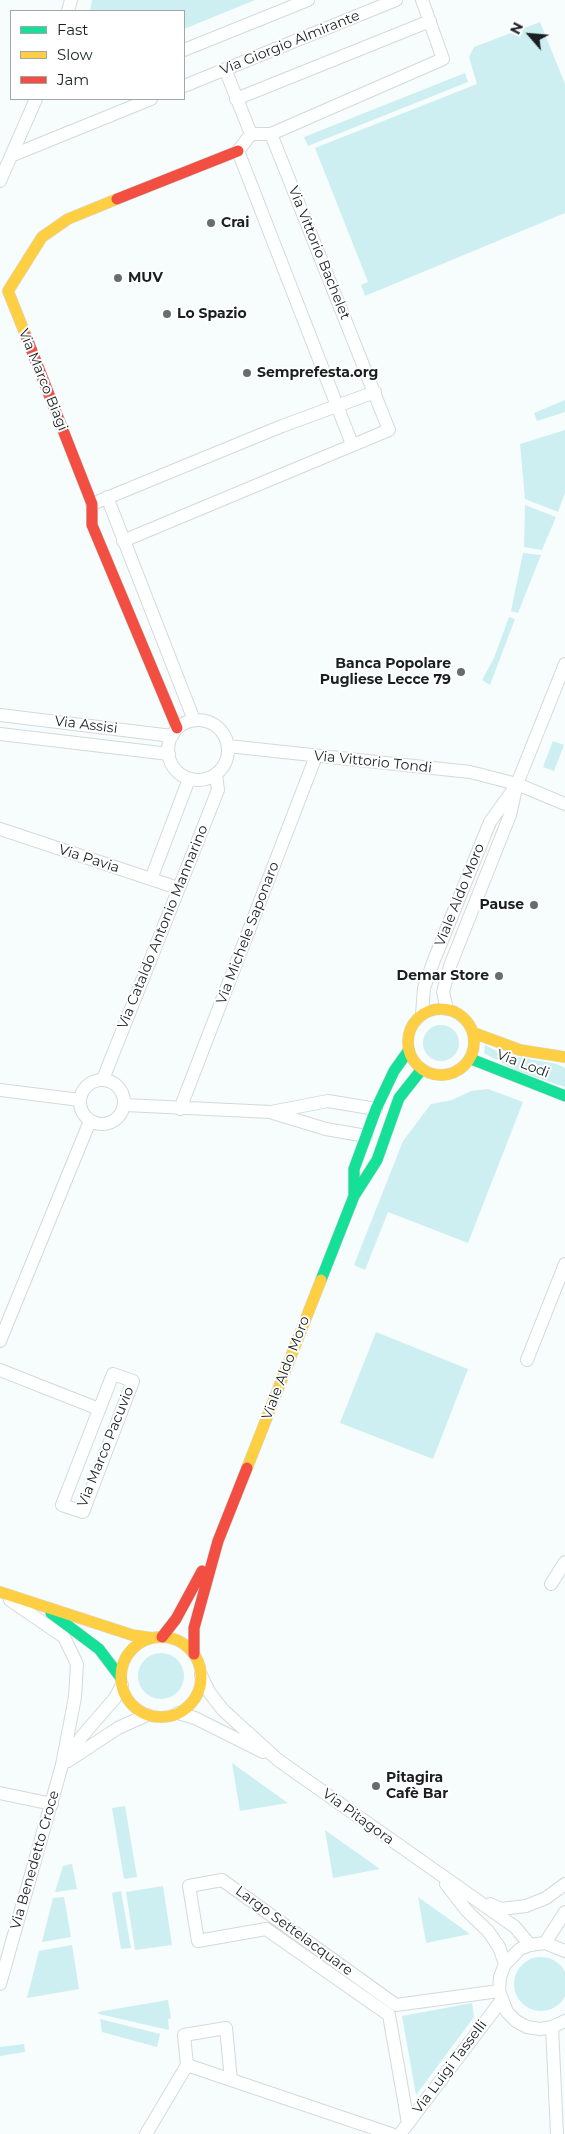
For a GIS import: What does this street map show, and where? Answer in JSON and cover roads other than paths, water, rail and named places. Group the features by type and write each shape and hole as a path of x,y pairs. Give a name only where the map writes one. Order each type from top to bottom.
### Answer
{"street":[{"path":"185,50 308,0"},
{"name":"Via Giorgio Almirante","path":"185,86 396,0"},
{"path":"251,134 272,134 443,59 422,0"},
{"path":"236,99 430,21"},
{"path":"225,69 251,134"},
{"path":"0,181 36,100"},
{"path":"13,154 148,100"},
{"path":"251,134 238,151 352,444"},
{"name":"Via Vittorio Bachelet","path":"123,541 389,430 272,134"},
{"name":"Via Marco Biagi","path":"175,732 92,525 92,504 8,292 42,237 68,219 238,151"},
{"path":"92,504 282,426 375,392"},
{"path":"107,497 194,720"},
{"name":"Viale Aldo Moro","path":"447,1009 443,992 450,966 510,815 517,784 565,664"},
{"name":"Via Assisi","path":"0,714 175,732"},
{"path":"194,720 210,722 222,732 228,746 226,762 216,774 203,780 189,778 175,769 169,754 175,732 194,720"},
{"name":"Via Assisi","path":"0,734 169,754"},
{"name":"Via Vittorio Tondi","path":"228,746 470,772 517,784 565,804"},
{"name":"Via Michele Saponaro","path":"180,1109 316,756"},
{"name":"Via Cataldo Antonio Mannarino","path":"103,1079 218,790 216,774"},
{"path":"152,879 189,778"},
{"name":"Viale Aldo Moro","path":"354,1196 354,1169 376,1109 394,1071 408,1050 411,1030 422,1014 424,988 490,822 517,784"},
{"name":"Via Pavia","path":"0,829 178,888"},
{"path":"408,1050 413,1061 422,1069 439,1075 457,1072 470,1059 474,1046 474,1033 468,1022 459,1013 447,1009 434,1009 422,1014"},
{"name":"Via Lodi","path":"474,1033 520,1050 565,1057"},
{"name":"Via Lodi","path":"470,1059 565,1096"},
{"name":"Viale Aldo Moro","path":"194,1654 194,1628 218,1541 354,1196 377,1160 399,1098 422,1069"},
{"path":"103,1079 112,1081 120,1087 125,1105 122,1114 116,1120 98,1124 90,1121 84,1115 80,1100 88,1085 103,1079"},
{"path":"0,1090 80,1100"},
{"path":"125,1105 271,1112 328,1101 376,1109"},
{"path":"271,1112 326,1129 366,1136"},
{"path":"0,1342 90,1121"},
{"path":"527,1360 565,1264"},
{"name":"Via Marco Pacuvio","path":"0,1370 99,1409"},
{"name":"Via Marco Pacuvio","path":"113,1374 134,1380 82,1512 62,1505 99,1409 113,1374"},
{"name":"Viale Aldo Moro","path":"157,1638 176,1619 218,1541"},
{"path":"552,1584 565,1562"},
{"path":"0,1592 110,1626 132,1635 180,1642 194,1654"},
{"name":"Via Benedetto Croce","path":"0,1592 64,1637 77,1664 75,1697 62,1765 0,1983"},
{"path":"40,1605 99,1649 111,1662 122,1681 131,1703 148,1715"},
{"path":"122,1681 123,1664 130,1652 140,1644 157,1638"},
{"name":"Via Pitagora","path":"194,1654 209,1692 223,1710 278,1760 438,1874 515,1926 530,1945"},
{"path":"178,1713 188,1707 195,1698 200,1687 201,1675"},
{"name":"Via Benedetto Croce","path":"62,1765 83,1735 115,1698 122,1681"},
{"name":"Via Pitagora","path":"148,1715 168,1716 178,1713 195,1718 278,1760"},
{"path":"62,1765 118,1728 148,1715"},
{"path":"0,1793 52,1804"},
{"name":"Via Pitagora","path":"438,1874 468,1911 488,1931 499,1947 505,1964"},
{"name":"Largo Settelacquare","path":"389,2015 266,1929 198,1941 189,1886 222,1880 396,2004"},
{"path":"475,1898 501,1909 526,1906 546,1898 565,1884"},
{"path":"545,1943 565,1912"},
{"path":"565,1951 545,1943 530,1945 520,1949 505,1964 500,1977 500,1996 507,2012 522,2024 540,2029 552,2027 565,2021"},
{"path":"408,2123 389,2015 396,2004 500,1996"},
{"name":"Via Luigi Tasselli","path":"400,2134 500,1996"},
{"path":"552,2027 557,2134"},
{"path":"146,2134 187,2065 184,2036 226,2028 231,2080"},
{"path":"187,2065 391,2134"}],"place":[{"name":"Crai","path":"211,223"},
{"name":"MUV","path":"118,278"},
{"name":"Lo Spazio","path":"167,314"},
{"name":"Semprefesta.org","path":"247,373"},
{"name":"Banca Popolare Pugliese Lecce 79","path":"461,672"},
{"name":"Pause","path":"534,905"},
{"name":"Demar Store","path":"499,976"},
{"name":"Pitagira Cafè Bar","path":"376,1786"}]}
